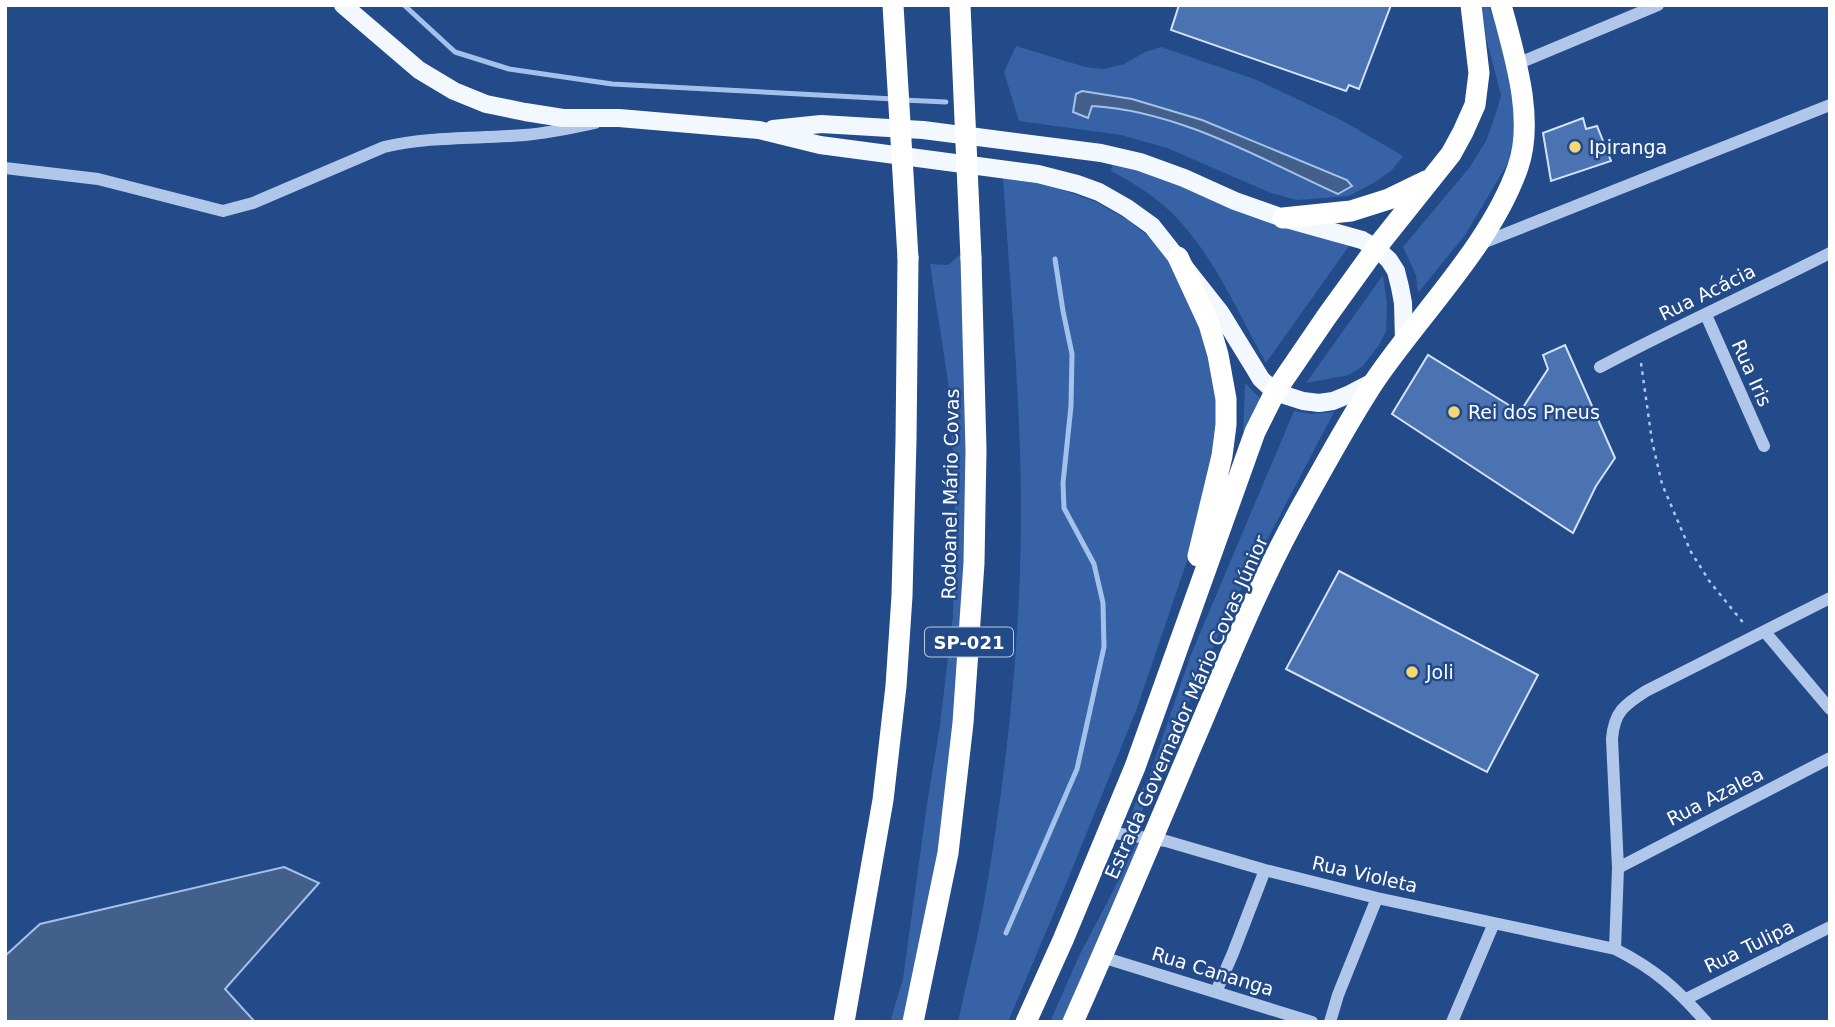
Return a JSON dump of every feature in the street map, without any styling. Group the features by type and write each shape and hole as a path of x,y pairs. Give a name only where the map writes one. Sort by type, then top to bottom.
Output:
{"highway":[{"name":"SP-021","path":"844,1022 883,800 896,686 902,596 908,258 893,5"},
{"name":"Rodoanel Mário Covas","path":"913,1022 948,853 963,723 974,564 976,463 971,258 960,5"},
{"name":"Estrada Governador Mário Covas Júnior","path":"1026,1022 1135,767 1251,443 1275,392 1376,247 1451,154 1464,132 1475,105 1479,73 1471,5"},
{"name":"Estrada Governador Mário Covas Júnior","path":"1073,1022 1237,638 1296,517 1375,381 1476,246 1502,203 1518,166 1523,144 1523,100 1517,64 1501,5"},
{"path":"1283,218 1360,209 1431,179"},
{"path":"1178,257 1209,324 1226,399 1222,456 1201,541 1184,631"}],"main road":[{"path":"343,5 419,70 454,91 486,104 564,118 620,118 759,130 820,145 1038,174 1099,192 1152,226 1220,312 1261,379 1275,392 1319,403 1333,401 1375,381"},
{"path":"759,130 821,124 911,129 1101,153 1140,162 1235,201 1283,218 1362,240 1376,247 1389,260 1400,287 1404,341"}],"street":[{"path":"1517,64 1658,5"},
{"path":"1476,246 1830,105"},
{"path":"5,167 98,179 223,211 253,203 384,147 402,142 524,135 620,118"},
{"path":"1827,254 1830,268"},
{"name":"Rua Acácia","path":"1600,367 1827,254"},
{"name":"Rua Iris","path":"1706,315 1764,446"},
{"path":"1615,949 1618,868 1612,740 1613,725 1620,711 1646,691 1830,598"},
{"path":"1765,632 1830,709"},
{"name":"Rua Azalea","path":"1618,868 1830,758"},
{"name":"Rua Violeta","path":"1108,832 1166,841 1265,870 1377,898 1615,949 1642,963 1686,999 1704,1021"},
{"path":"1216,992 1265,870"},
{"path":"1329,1022 1377,898"},
{"path":"1452,1022 1494,923"},
{"name":"Rua Tulipa","path":"1686,999 1830,927"},
{"name":"Rua Cananga","path":"1102,957 1312,1022"}],"path":[{"path":"1639,346 1652,441 1662,484 1691,552 1710,582 1746,627 1765,632"}],"shaded area":[{"path":"1482,5 1489,5 1509,67 1516,124 1512,156 1465,235 1418,293 1416,275 1403,247 1470,167 1487,139 1501,95 1486,38"},
{"path":"1016,46 1085,67 1104,69 1124,64 1145,52 1161,47 1257,80 1343,121 1403,156 1392,170 1349,196 1297,200 1271,193 1167,148 1121,135 1019,121 1004,72","holes":["1082,91 1132,99 1202,120 1338,194 1187,127 1156,117 1091,106"]},
{"path":"1082,91 1132,99 1202,120 1347,180 1352,186 1338,194 1218,138 1156,117 1092,106 1088,118 1073,112 1076,94"},
{"path":"1113,163 1148,170 1242,212 1349,246 1266,363 1214,267 1189,231 1160,202 1111,171"},
{"path":"1003,177 1032,180 1096,202 1128,220 1159,245 1197,302 1220,415 1190,552 1137,708 1008,1022 958,1022 983,908 999,809 1011,710 1018,611 1021,511 1019,428"},
{"path":"963,252 981,546 914,1022 890,1022 903,979 953,616 953,454 948,381 930,264 948,265"},
{"path":"1383,275 1387,304 1386,331 1379,345 1363,366 1349,375 1306,383"},
{"path":"1245,383 1261,399 1243,433"},
{"path":"1294,411 1312,414 1334,412 1224,622 1136,825 1125,831 1149,777 1190,657"},
{"path":"1139,842 1143,843 1062,1022 1050,1022 1079,956"},
{"path":"284,867 319,883 225,989 255,1022 5,1022 5,956 40,924"}],"building":[{"path":"1179,5 1391,5 1359,89 1349,85 1346,91 1171,30"},
{"name":"Ipiranga","path":"1583,118 1586,129 1597,126 1611,161 1551,181 1543,133"},
{"path":"1565,345 1615,458 1596,486 1573,533 1392,414 1428,355 1520,412 1548,369 1543,355"},
{"name":"Joli","path":"1339,571 1538,675 1487,772 1286,669"}],"waterway":[{"path":"404,5 455,52 509,69 612,84 894,99"},
{"path":"903,100 946,102"},
{"path":"1006,933 1077,769 1104,647 1103,603 1094,564 1064,508 1063,483 1071,406 1072,354 1055,259"}],"place":[{"name":"Ipiranga","path":"1575,147"},
{"name":"Rei dos Pneus","path":"1454,412"},
{"name":"Joli","path":"1412,672"}]}
